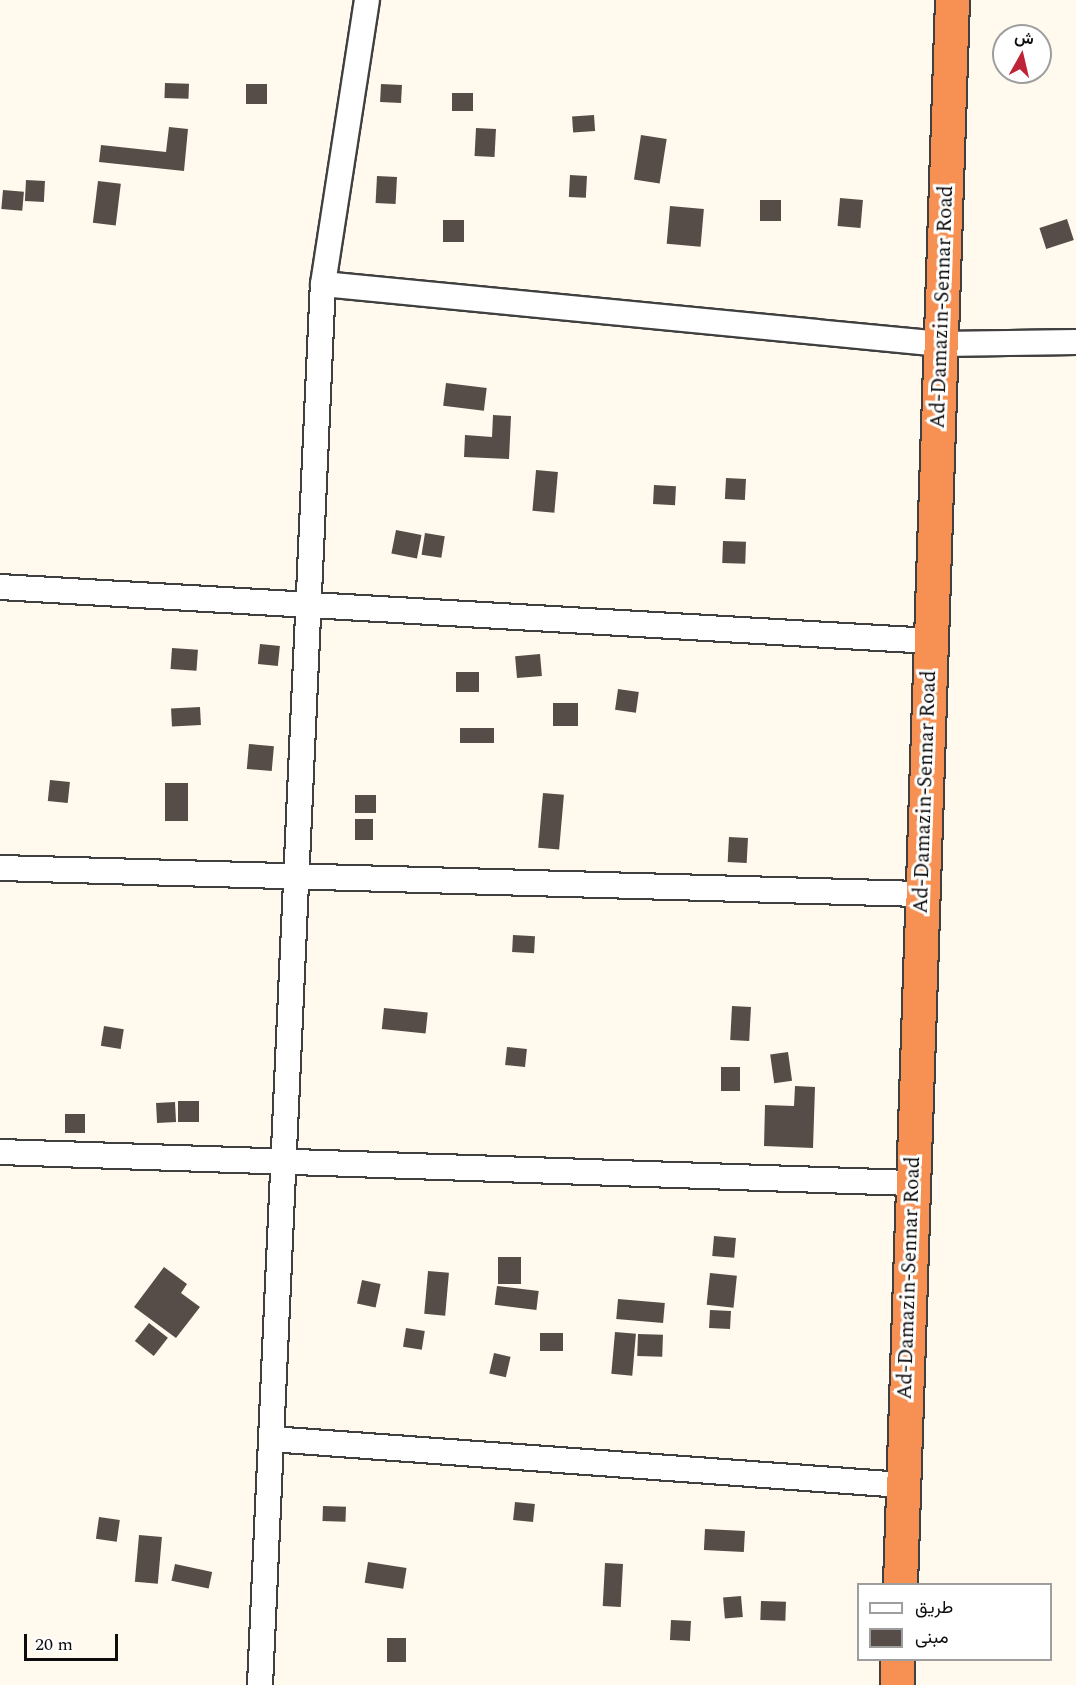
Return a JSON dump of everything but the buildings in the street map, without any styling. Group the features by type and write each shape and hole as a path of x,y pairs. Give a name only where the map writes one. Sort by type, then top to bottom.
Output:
{"highway":[{"name":"Ad-Damazin-Sennar Road","path":"900,1583 911,1183 952,0"},
{"path":"897,1661 897,1685"}],"street":[{"path":"260,1685 323,284 367,0"},
{"path":"323,284 941,344 1076,342"},
{"path":"0,587 931,641"},
{"path":"0,868 922,894"},
{"path":"0,1152 911,1183"},
{"path":"271,1439 902,1485"}]}
